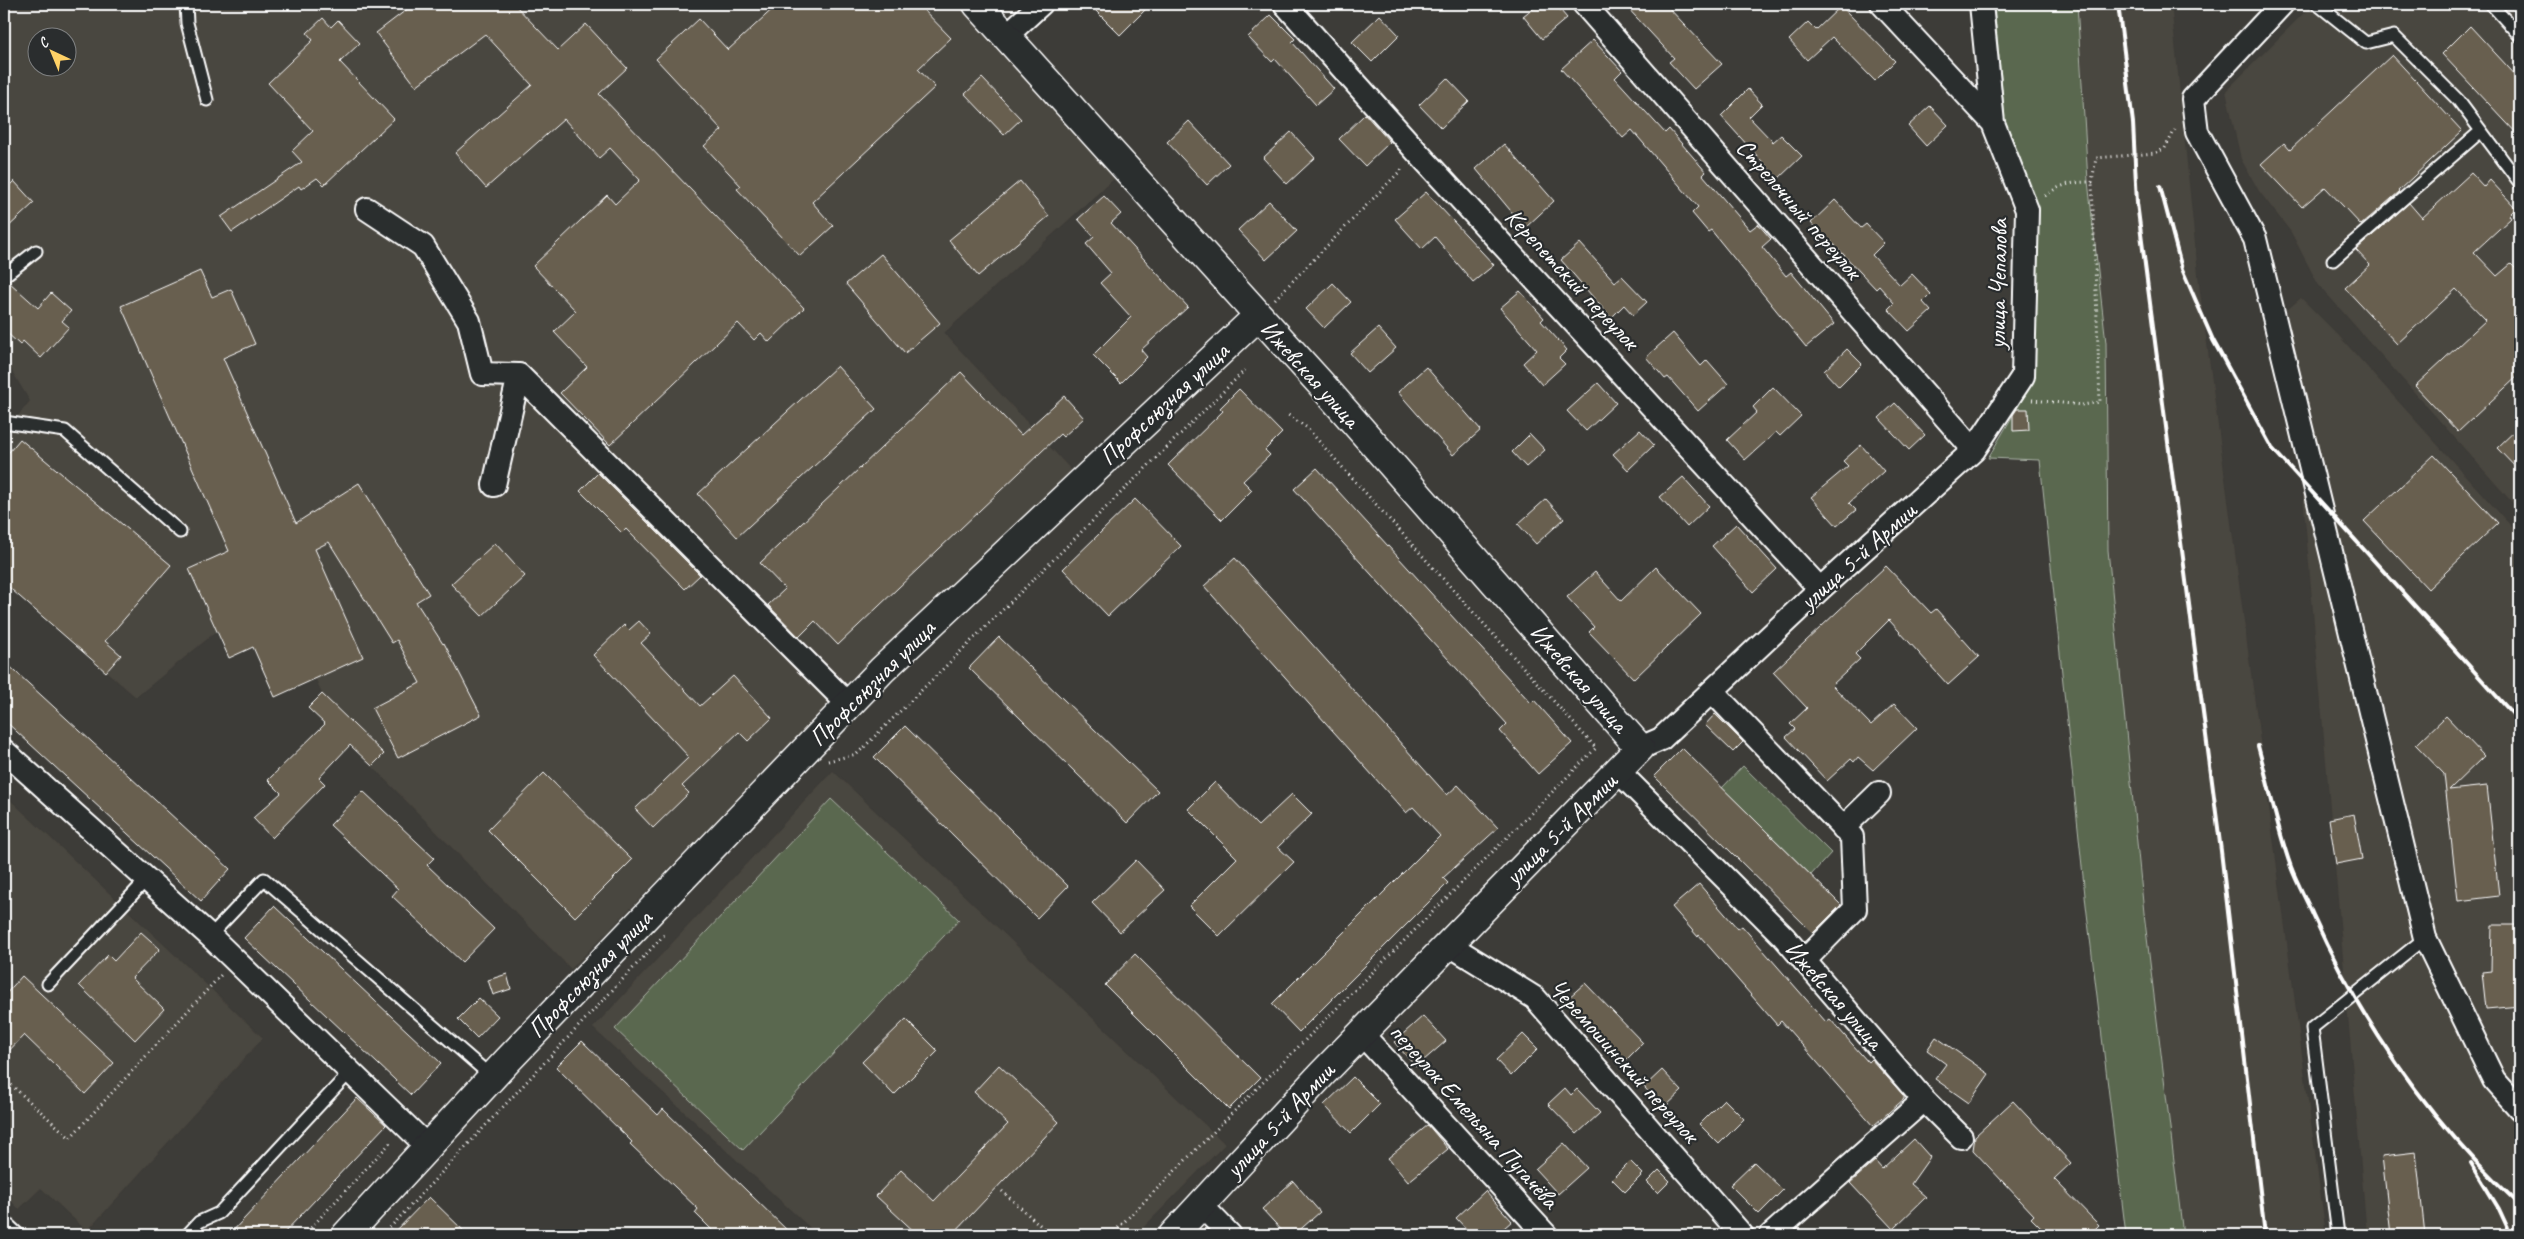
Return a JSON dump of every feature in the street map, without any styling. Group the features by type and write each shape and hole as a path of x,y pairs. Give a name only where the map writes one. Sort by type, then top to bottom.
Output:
{"main road":[{"name":"Ижевская улица","path":"977,4 1321,384 1640,748"},
{"name":"Профсоюзная улица","path":"346,1235 492,1077 882,670 1258,316"},
{"name":"улица 5-й Армии","path":"1173,1235 1362,1033 1640,748"}],"street":[{"path":"1006,36 1041,4"},
{"name":"Керепетский переулок","path":"1284,4 1820,589"},
{"name":"Стрелочный переулок","path":"1584,4 1974,450"},
{"name":"улица Чепалова","path":"1882,4 1993,123 2028,210 2023,376 1974,450"},
{"path":"1981,4 1993,123"},
{"path":"2282,4 2193,99 2197,132 2254,239 2424,938 2494,1080 2520,1109"},
{"path":"367,209 422,246 469,321 482,374 519,375 848,705"},
{"path":"494,485 519,375"},
{"name":"улица 5-й Армии","path":"1640,748 1661,739 1820,589 1974,450"},
{"path":"1712,691 1852,837 1855,909 1804,961"},
{"path":"4,752 210,936 428,1147"},
{"name":"Ижевская улица","path":"1618,771 1784,937 1924,1100 1961,1137"},
{"path":"1844,828 1879,793"},
{"name":"Черемошинский переулок","path":"1448,944 1536,998 1742,1235"},
{"name":"переулок Емельяна Пугачёва","path":"1362,1033 1546,1235"},
{"path":"1771,1235 1924,1100"},
{"path":"1201,1205 1230,1235"}],"lane":[{"path":"186,4 187,23 207,100"},
{"path":"2317,4 2366,43 2394,36 2458,100 2520,183"},
{"path":"2491,4 2520,36"},
{"path":"2333,260 2481,131"},
{"path":"4,276 36,251"},
{"path":"4,422 65,431 180,532"},
{"path":"48,984 148,879"},
{"path":"210,936 264,879 492,1077"},
{"path":"2338,1235 2312,1028 2424,938"},
{"path":"187,1235 199,1222 219,1213 350,1072"},
{"path":"4,1221 19,1235"}],"path":[{"path":"2008,398 2083,405 2100,402 2092,182 2096,158 2156,153 2165,148 2193,99"},
{"path":"1258,316 1418,152"},
{"path":"2028,210 2054,188 2069,183 2092,182"},
{"path":"826,762 857,754 1246,370"},
{"path":"1111,1235 1596,748 1306,427 1288,415"},
{"path":"383,1235 670,928"},
{"path":"4,1086 8,1082 70,1138 235,960"},
{"path":"304,1235 406,1126"},
{"path":"1002,1191 1051,1235"}],"shaded area":[{"path":"15,4 962,4 1118,175 944,333 1073,472 809,726 571,969 372,766 384,754 322,694 316,679 275,697 253,647 229,658 217,631 136,697 4,583 4,433 30,401 4,358 4,19"},
{"path":"2077,4 2171,4 2199,284 2326,1235 2183,1235 2144,913 2108,554 2106,343 2088,181"},
{"path":"2313,4 2520,4 2520,511 2318,284 2291,232 2259,191 2241,159 2226,91"},
{"path":"2301,298 2339,336 2520,536 2520,1235 2367,1235 2287,310"},
{"path":"833,771 1225,1144 1136,1235 818,1235 593,1028"},
{"path":"10,800 263,1038 87,1231 41,1188 19,1209 4,1194 4,806"}],"green space":[{"path":"1994,4 2077,4 2088,181 2106,343 2108,550 2144,913 2183,1235 2126,1235 2086,905 2040,460 1988,458 2032,383 2039,208 2005,120"},
{"path":"1743,766 1831,853 1811,875 1722,788"},
{"path":"831,799 959,920 743,1150 615,1029"}],"building":[{"path":"414,4 514,4 558,50 586,24 627,68 599,94 804,308 769,342 761,333 754,340 738,323 610,445 560,393 587,367 554,332 576,311 533,266 607,195 615,204 640,180 610,148 599,158 564,119 486,188 455,153 532,85 485,34 416,86 376,33"},
{"path":"778,4 918,4 951,38 918,69 935,87 812,202 833,226 800,256 737,189 741,186 704,146 722,130 656,59 699,19 728,50"},
{"path":"1089,4 1151,4 1120,35"},
{"path":"1538,4 1555,4 1567,18 1542,39 1523,16"},
{"path":"1624,4 1665,4 1722,64 1694,89 1669,62 1674,58"},
{"path":"1841,6 1895,61 1875,81 1832,37 1807,60 1789,40 1808,22 1816,30"},
{"path":"1271,15 1295,39 1292,42 1334,89 1316,105 1275,59 1272,62 1248,37"},
{"path":"1380,15 1399,35 1372,62 1352,42"},
{"path":"323,18 331,27 338,20 360,43 340,62 394,119 324,185 317,178 301,189 299,186 232,232 221,217 302,162 292,151 313,131 268,83 313,40 307,33"},
{"path":"2470,26 2520,80 2520,137 2442,54"},
{"path":"1593,40 1622,71 1615,78 1665,133 1669,129 1706,172 1703,175 1750,230 1758,224 1771,239 1762,247 1786,276 1791,272 1834,324 1806,347 1711,230 1708,232 1692,213 1698,207 1632,130 1623,138 1561,69"},
{"path":"2392,55 2462,131 2399,192 2361,225 2325,187 2302,207 2261,164 2284,143 2290,150"},
{"path":"982,78 1021,119 1004,135 965,94"},
{"path":"1447,78 1469,101 1441,128 1419,105"},
{"path":"1748,89 1762,104 1749,117 1773,142 1781,135 1802,156 1778,179 1721,116"},
{"path":"1930,106 1948,125 1926,146 1908,126"},
{"path":"1365,114 1390,142 1365,166 1339,139"},
{"path":"1189,121 1229,164 1207,185 1167,142"},
{"path":"1291,132 1315,158 1287,184 1263,158"},
{"path":"1504,144 1554,201 1525,228 1476,169"},
{"path":"2471,173 2484,187 2490,180 2516,208 2509,215 2511,218 2474,252 2497,276 2511,264 2520,273 2520,374 2458,432 2415,386 2486,320 2456,289 2397,344 2345,288 2370,265 2356,250 2409,203 2422,218"},
{"path":"14,181 34,203 4,231 4,191"},
{"path":"1020,181 1049,216 978,276 949,240"},
{"path":"1426,192 1494,265 1473,282 1435,237 1422,249 1395,219"},
{"path":"1104,196 1121,214 1111,223 1188,307 1141,350 1147,357 1121,383 1093,355 1131,317 1100,283 1111,273 1086,244 1094,237 1078,219"},
{"path":"1835,200 1861,228 1866,224 1884,243 1872,255 1900,285 1912,274 1931,294 1923,302 1931,311 1909,331 1888,309 1894,303 1879,286 1876,289 1829,239 1827,241 1811,223"},
{"path":"1269,201 1297,231 1266,260 1238,230"},
{"path":"1580,243 1615,282 1622,276 1647,302 1633,315 1624,305 1611,318 1561,260"},
{"path":"881,254 940,323 905,353 846,284"},
{"path":"200,271 212,297 231,289 255,344 223,358 296,523 359,483 429,594 416,602 444,643 481,715 398,758 372,708 420,683 397,640 392,643 329,542 315,549 363,657 275,697 253,647 229,658 189,569 229,551 121,306"},
{"path":"9,282 38,308 51,293 71,311 62,321 69,327 41,358 23,341 20,345 4,330 4,283"},
{"path":"1333,283 1351,302 1324,328 1306,309"},
{"path":"1520,291 1544,318 1541,321 1567,350 1559,358 1565,364 1542,385 1523,363 1537,350 1500,308"},
{"path":"1378,328 1396,348 1368,373 1350,353"},
{"path":"1673,333 1701,366 1707,360 1728,384 1698,411 1668,377 1665,379 1646,357"},
{"path":"1847,349 1862,364 1839,387 1824,371"},
{"path":"837,366 876,409 737,537 698,494"},
{"path":"1426,367 1481,430 1453,455 1398,392"},
{"path":"961,372 1021,435 1064,396 1084,418 1063,437 1060,434 838,645 815,621 799,637 768,605 785,589 760,563"},
{"path":"1598,383 1616,403 1586,431 1567,411"},
{"path":"1773,387 1801,416 1780,436 1776,432 1745,460 1727,440 1757,412 1753,407"},
{"path":"1239,389 1282,433 1265,450 1270,455 1243,481 1252,490 1222,520 1168,465 1223,411 1220,408"},
{"path":"1895,403 1925,435 1909,450 1879,418"},
{"path":"2017,409 2028,409 2029,430 2013,431 2013,415"},
{"path":"2520,426 2520,472 2497,448"},
{"path":"1640,430 1654,445 1628,470 1613,454"},
{"path":"1530,434 1545,450 1526,467 1512,452"},
{"path":"20,439 171,565 105,641 121,655 106,672 4,583 4,458"},
{"path":"1861,445 1884,471 1849,503 1856,510 1837,526 1811,497 1848,466 1843,461"},
{"path":"2434,455 2498,523 2428,589 2364,521"},
{"path":"1317,468 1531,703 1534,700 1572,743 1538,774 1500,731 1507,724 1294,489"},
{"path":"598,473 700,575 685,589 626,529 622,533 580,491"},
{"path":"1683,477 1709,506 1687,527 1660,497"},
{"path":"1135,499 1181,546 1108,616 1063,569"},
{"path":"1546,499 1564,519 1536,544 1518,524"},
{"path":"1736,524 1777,569 1753,592 1712,546"},
{"path":"495,543 525,576 482,616 451,584"},
{"path":"1235,558 1447,795 1458,785 1498,828 1443,878 1448,883 1299,1032 1272,1004 1440,836 1413,807 1406,813 1204,586"},
{"path":"1886,566 1931,613 1936,609 1979,657 1948,685 1889,620 1855,654 1860,659 1832,685 1871,725 1894,704 1917,728 1873,770 1858,757 1854,762 1851,759 1827,781 1786,737 1795,729 1790,724 1807,708 1773,672"},
{"path":"1656,567 1701,614 1634,679 1589,632 1594,627 1567,597 1595,572 1621,601"},
{"path":"639,621 651,634 641,643 700,706 733,676 772,718 748,741 739,732 682,786 689,793 653,828 635,809 689,757 593,655 624,625 629,630"},
{"path":"999,637 1158,791 1127,823 969,668"},
{"path":"4,661 230,869 201,901 4,720"},
{"path":"322,694 384,754 372,766 350,745 319,778 325,784 272,838 253,818 281,793 268,780 325,724 308,708"},
{"path":"1715,714 1743,742 1733,752 1705,725"},
{"path":"2446,716 2484,756 2449,790 2487,786 2499,896 2458,901 2444,774 2416,745"},
{"path":"905,726 1068,886 1037,918 874,757"},
{"path":"1682,748 1841,905 1813,933 1654,776"},
{"path":"544,773 632,860 575,917 488,830"},
{"path":"1215,782 1258,826 1292,794 1312,814 1278,847 1294,862 1219,936 1189,906 1237,858 1188,809"},
{"path":"363,791 434,858 427,865 494,929 462,962 392,896 398,889 330,825"},
{"path":"2354,814 2362,859 2336,864 2329,819"},
{"path":"1136,860 1165,890 1120,932 1092,903"},
{"path":"1699,884 1738,929 1742,926 1826,1022 1830,1019 1868,1062 1871,1059 1904,1096 1904,1099 1873,1126 1781,1021 1777,1025 1699,935 1698,937 1672,907"},
{"path":"274,906 441,1063 411,1095 244,938"},
{"path":"2492,925 2520,925 2520,1006 2486,1009 2482,972 2491,971"},
{"path":"141,932 160,949 132,978 164,1009 135,1040 79,985 108,955 114,961"},
{"path":"1135,954 1260,1078 1229,1109 1105,985"},
{"path":"507,974 511,989 493,995 488,980"},
{"path":"22,976 114,1063 85,1094 24,1035 4,1056 4,996"},
{"path":"1585,983 1643,1043 1623,1063 1605,1044 1607,1041 1567,999"},
{"path":"479,998 498,1016 477,1038 458,1019"},
{"path":"1423,1016 1446,1041 1416,1067 1394,1042"},
{"path":"906,1019 938,1051 894,1095 862,1062"},
{"path":"1523,1034 1538,1049 1511,1076 1496,1060"},
{"path":"1936,1037 1989,1074 1969,1103 1935,1079 1946,1064 1927,1050"},
{"path":"582,1041 658,1115 663,1109 792,1235 717,1235 695,1213 698,1209 630,1144 632,1142 556,1067"},
{"path":"999,1065 1059,1122 952,1235 918,1235 876,1196 901,1170 934,1201 1008,1124 974,1092"},
{"path":"1662,1070 1682,1091 1664,1108 1644,1087"},
{"path":"1353,1077 1380,1104 1351,1133 1324,1105"},
{"path":"1565,1088 1571,1095 1577,1089 1600,1113 1577,1134 1548,1104"},
{"path":"357,1098 386,1125 282,1235 229,1235"},
{"path":"1724,1099 1744,1119 1719,1144 1699,1124"},
{"path":"2013,1101 2071,1163 2054,1179 2099,1225 2089,1235 2048,1235 2031,1218 2034,1215 1973,1150 1975,1136"},
{"path":"1428,1125 1448,1149 1408,1182 1388,1158"},
{"path":"1914,1139 1930,1157 1911,1184 1926,1197 1893,1229 1850,1183 1875,1161 1882,1169"},
{"path":"1564,1143 1587,1168 1558,1194 1535,1169"},
{"path":"2416,1152 2425,1235 2391,1235 2382,1156"},
{"path":"1630,1161 1643,1174 1625,1192 1612,1179"},
{"path":"1754,1162 1783,1190 1759,1214 1730,1185"},
{"path":"1659,1170 1670,1181 1658,1193 1647,1182"},
{"path":"1293,1181 1320,1212 1294,1235 1286,1235 1262,1209"},
{"path":"1485,1191 1512,1221 1496,1235 1472,1235 1456,1218"},
{"path":"429,1197 468,1235 392,1235"}],"railway":[{"path":"2118,4 2133,123 2137,203 2221,851 2265,1235"},
{"path":"2160,186 2182,269 2213,340 2272,448 2520,722"},
{"path":"2258,746 2277,822 2291,867 2333,956 2354,995 2377,1034 2428,1106 2487,1173 2520,1205"},
{"path":"2471,1163 2499,1209 2511,1235"}]}
